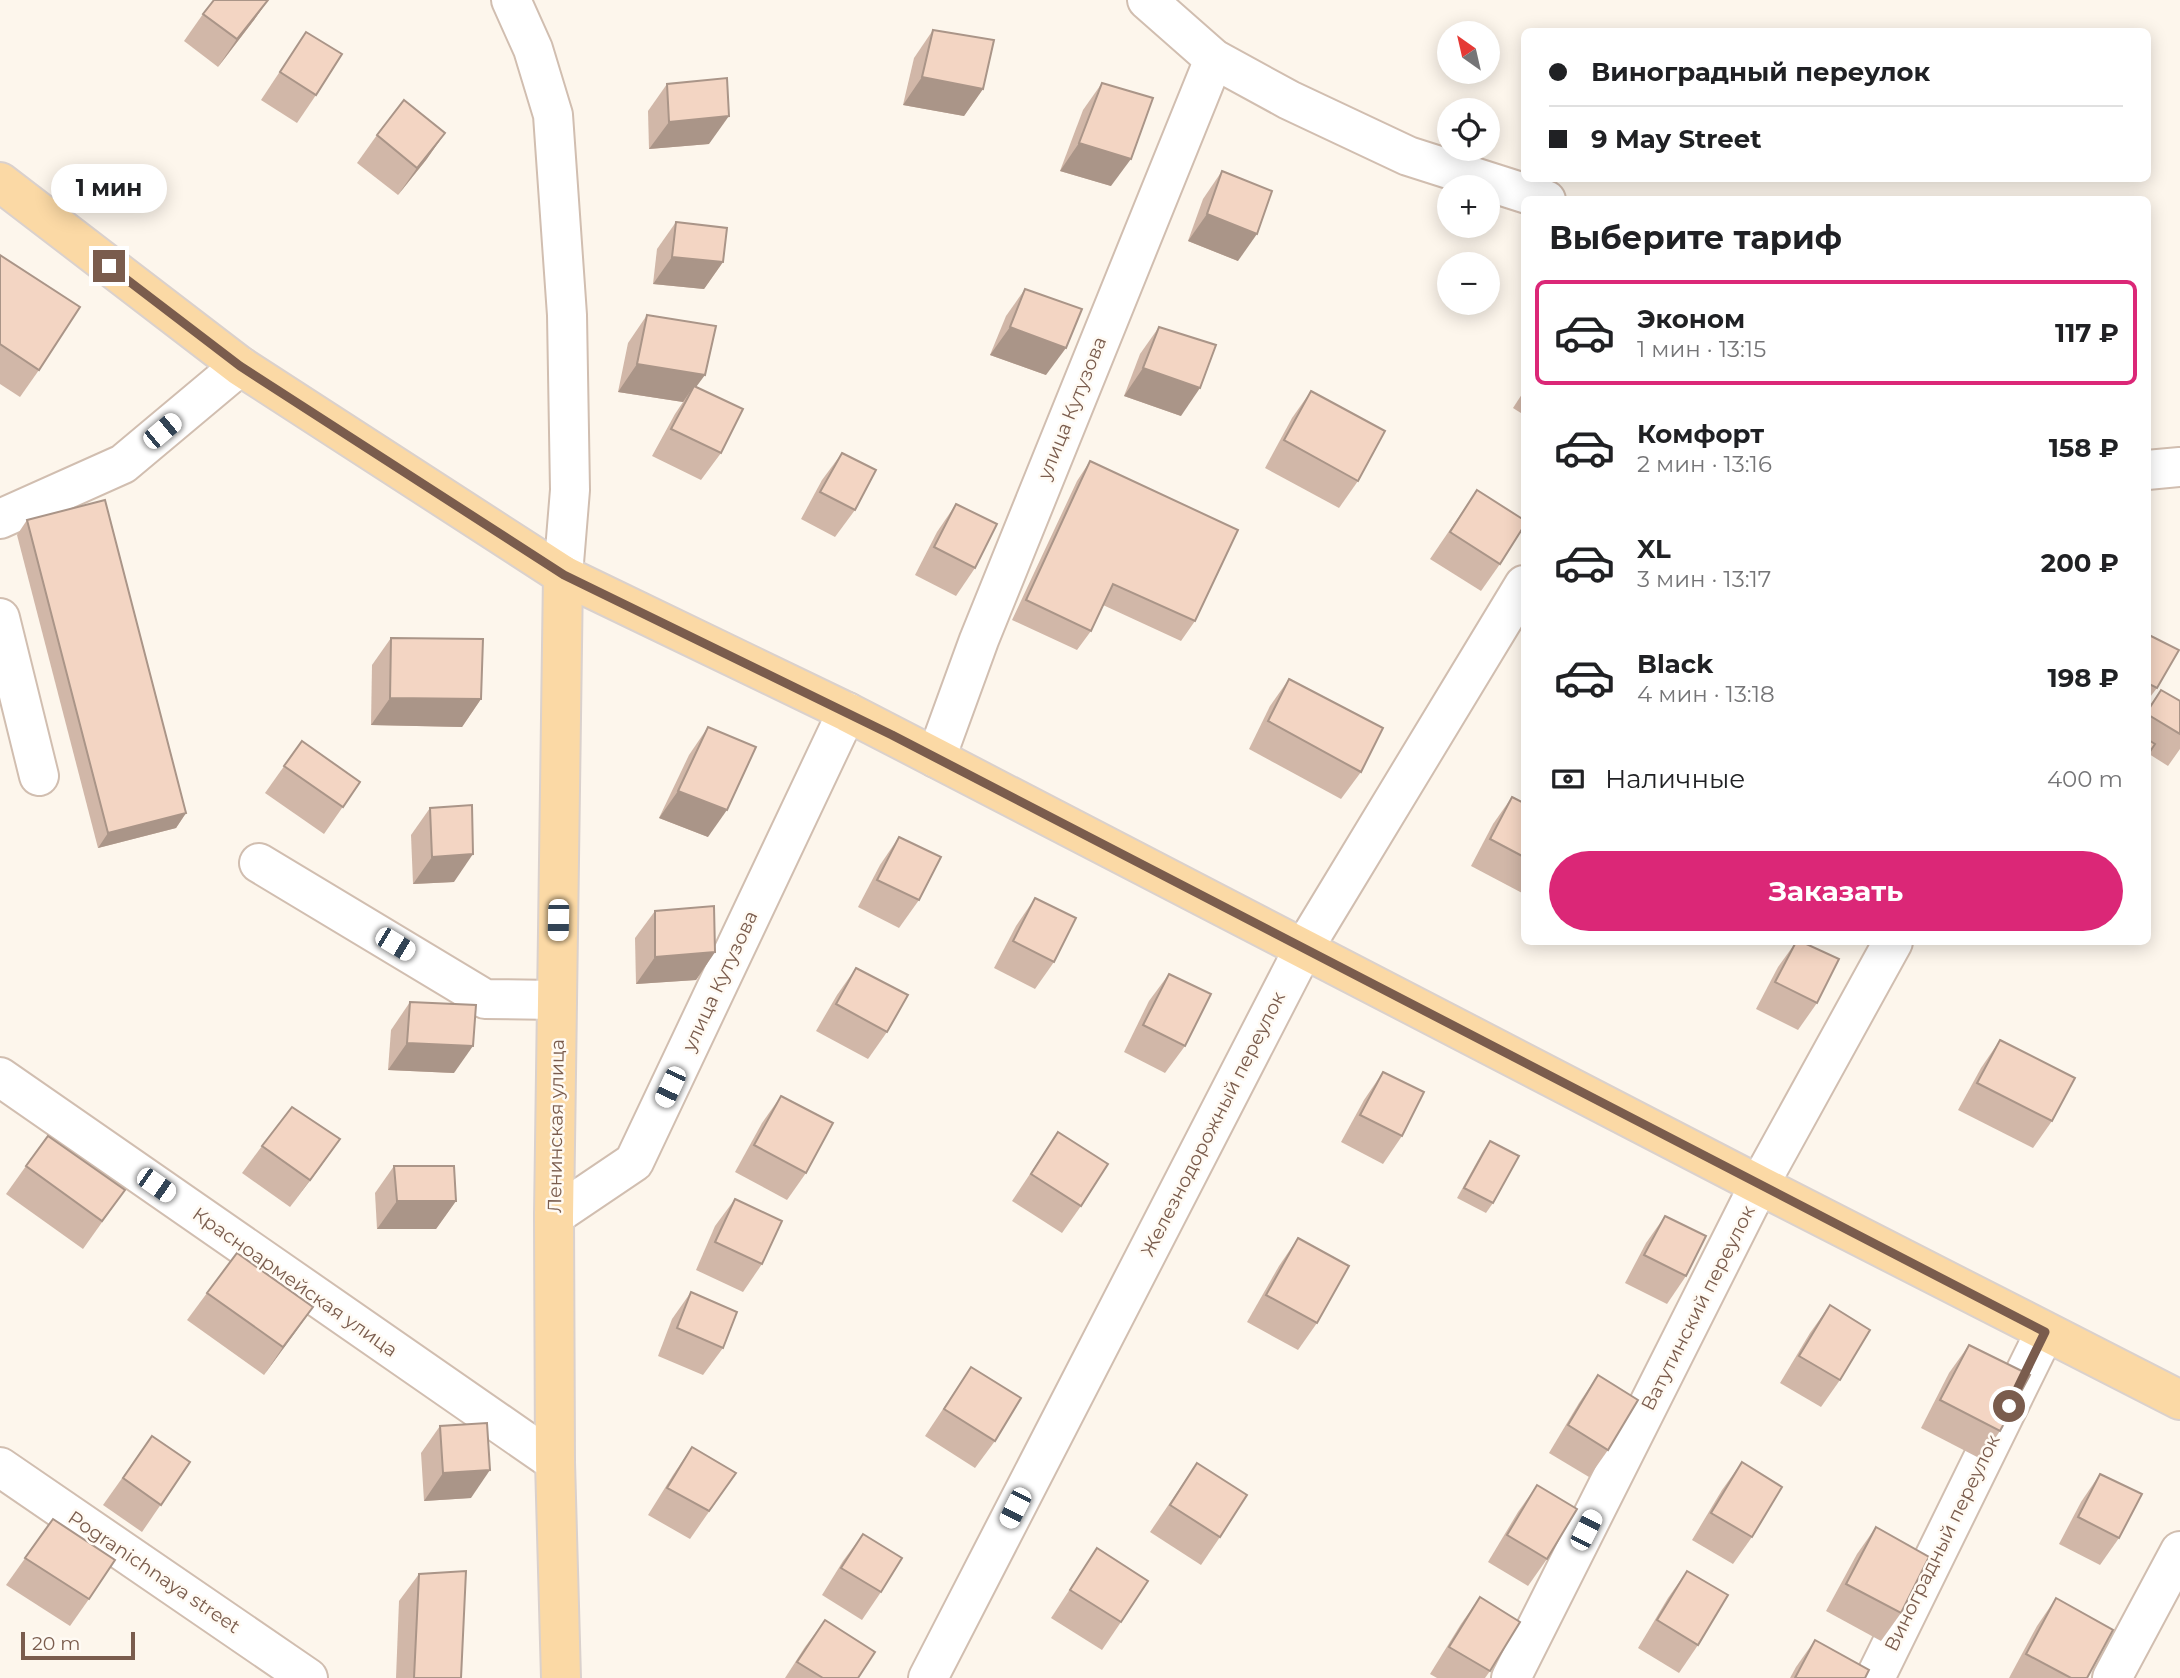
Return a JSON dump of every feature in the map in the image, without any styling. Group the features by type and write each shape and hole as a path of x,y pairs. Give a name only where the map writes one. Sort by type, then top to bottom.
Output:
{"main road":[{"path":"0,182 240,366 564,575 847,712 2180,1400"},
{"name":"Ленинская улица","path":"561,1678 555,1462 554,1216 564,575"}],"street":[{"path":"511,0 533,49 553,115 567,315 570,490 564,575"},
{"path":"1147,0 1214,59 1289,100 1408,156 1533,196"},
{"name":"улица Кутузова","path":"936,758 979,640 1214,59"},
{"path":"0,519 122,464 240,366"},
{"name":"Железнодорожный переулок","path":"928,1678 1304,948 1521,590"},
{"path":"0,618 39,776"},
{"name":"улица Кутузова","path":"554,1216 634,1162 847,712"},
{"path":"259,863 485,999 557,1000"},
{"name":"Ватутинский переулок","path":"1511,1678 1759,1185 1891,945"},
{"name":"Красноармейская улица","path":"0,1077 555,1462"},
{"name":"Виноградный переулок","path":"1875,1678 2045,1332"},
{"name":"Pogranichnaya street","path":"0,1467 308,1678"},
{"path":"2112,1678 2180,1551"}],"building":[{"path":"214,0 268,0 237,39 203,14"},
{"path":"933,30 994,40 983,89 922,77"},
{"path":"306,32 342,54 316,95 280,72"},
{"path":"727,78 729,116 669,122 667,84"},
{"path":"1102,83 1153,98 1131,159 1079,143"},
{"path":"404,100 445,133 417,168 377,135"},
{"path":"1222,171 1272,191 1257,234 1207,214"},
{"path":"676,222 727,228 723,262 672,257"},
{"path":"0,255 80,307 39,370 0,344"},
{"path":"1025,289 1082,309 1066,348 1010,327"},
{"path":"647,315 716,326 705,375 637,364"},
{"path":"1159,327 1216,345 1200,388 1143,368"},
{"path":"694,386 743,409 721,453 671,429"},
{"path":"1311,391 1385,431 1358,481 1284,440"},
{"path":"842,453 876,470 855,510 820,492"},
{"path":"1090,461 1238,530 1195,621 1113,584 1091,631 1026,600"},
{"path":"1477,490 1521,518 1521,531 1500,564 1450,532"},
{"path":"105,500 186,813 108,833 27,520"},
{"path":"956,504 997,524 975,568 934,547"},
{"path":"2151,636 2179,650 2157,688 2151,685"},
{"path":"391,638 483,639 481,699 390,698"},
{"path":"1289,679 1383,728 1361,772 1268,721"},
{"path":"2161,690 2180,701 2180,734 2151,716 2151,706"},
{"path":"708,727 756,747 727,810 678,791"},
{"path":"302,741 360,782 343,807 284,766"},
{"path":"1512,797 1521,802 1521,855 1490,839"},
{"path":"472,805 473,854 432,857 430,808"},
{"path":"899,837 941,857 919,900 877,880"},
{"path":"1035,898 1076,918 1054,962 1013,941"},
{"path":"714,906 715,952 655,957 655,911"},
{"path":"1794,945 1809,945 1839,959 1817,1003 1775,982"},
{"path":"856,968 908,995 887,1032 836,1004"},
{"path":"1169,974 1211,994 1185,1046 1143,1025"},
{"path":"410,1002 476,1005 473,1046 407,1043"},
{"path":"2000,1040 2075,1078 2052,1121 1977,1083"},
{"path":"1383,1072 1424,1092 1402,1136 1360,1115"},
{"path":"781,1096 833,1123 806,1173 754,1145"},
{"path":"292,1107 340,1139 310,1180 262,1146"},
{"path":"1058,1132 1108,1164 1081,1206 1031,1174"},
{"path":"48,1136 125,1190 102,1221 26,1166"},
{"path":"1490,1141 1519,1156 1493,1203 1464,1188"},
{"path":"394,1166 454,1166 456,1201 397,1201"},
{"path":"735,1199 782,1221 762,1264 715,1242"},
{"path":"1665,1216 1706,1236 1686,1276 1644,1255"},
{"path":"1298,1238 1349,1266 1317,1323 1266,1295"},
{"path":"237,1253 313,1307 283,1347 207,1293"},
{"path":"691,1292 737,1312 723,1348 677,1328"},
{"path":"1830,1305 1870,1330 1840,1380 1799,1356"},
{"path":"1969,1345 2030,1375 2000,1431 1940,1400"},
{"path":"971,1367 1021,1398 995,1441 944,1409"},
{"path":"1598,1375 1638,1400 1608,1450 1568,1425"},
{"path":"487,1423 490,1470 443,1473 440,1426"},
{"path":"152,1436 190,1462 161,1505 123,1478"},
{"path":"692,1447 736,1473 709,1511 667,1488"},
{"path":"1742,1462 1782,1487 1752,1537 1711,1513"},
{"path":"1197,1463 1247,1495 1220,1537 1170,1505"},
{"path":"2100,1474 2142,1494 2119,1538 2078,1517"},
{"path":"1537,1485 1577,1509 1547,1559 1507,1535"},
{"path":"53,1519 115,1560 89,1599 25,1558"},
{"path":"1876,1527 1929,1557 1901,1613 1846,1584"},
{"path":"863,1534 902,1558 881,1592 841,1568"},
{"path":"1097,1548 1148,1581 1121,1622 1070,1590"},
{"path":"466,1571 461,1678 414,1678 419,1574"},
{"path":"1687,1571 1728,1595 1698,1645 1657,1620"},
{"path":"1480,1597 1520,1622 1490,1671 1449,1647"},
{"path":"2056,1598 2113,1630 2087,1678 2071,1678 2026,1654"},
{"path":"825,1620 875,1652 858,1678 823,1678 797,1662"},
{"path":"1815,1640 1869,1670 1865,1678 1795,1678"}],"route":[{"path":"109,266 240,366 564,575 892,735 2045,1332 2009,1406"}]}
